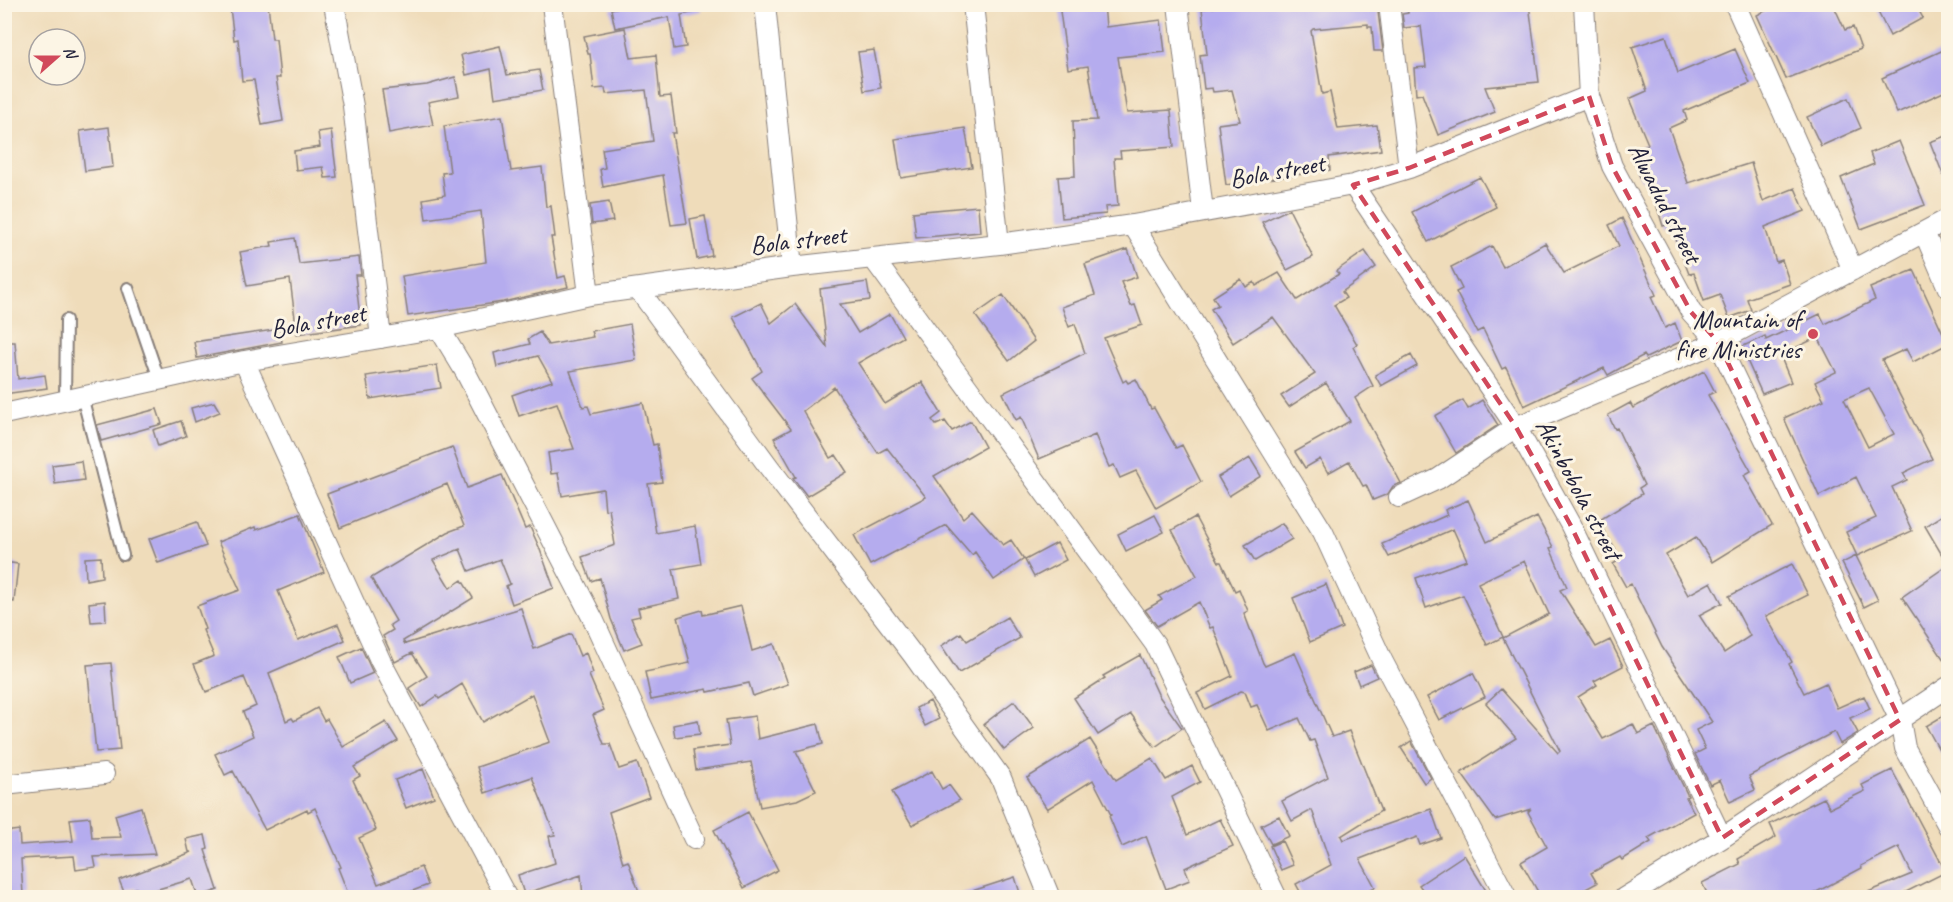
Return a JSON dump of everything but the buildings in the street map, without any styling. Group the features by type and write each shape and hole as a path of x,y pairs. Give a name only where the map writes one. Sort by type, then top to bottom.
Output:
{"street":[{"path":"334,4 353,106 381,338"},
{"path":"552,4 589,295"},
{"path":"765,4 792,267"},
{"path":"973,4 999,244"},
{"path":"1178,4 1203,211"},
{"path":"1389,4 1409,168"},
{"name":"Alwadud street","path":"1584,4 1589,96 1612,166 1691,312 1718,342 1900,720 1905,748 1948,826"},
{"path":"1735,4 1853,270"},
{"name":"Bola street","path":"4,414 244,361 439,328 589,295 639,290 792,267 999,244 1133,225 1353,185 1409,168 1589,96"},
{"name":"Akinbobola street","path":"1353,185 1516,428 1570,524 1722,838"},
{"path":"1399,497 1438,479 1516,428 1718,342 1948,219"},
{"path":"1133,225 1323,532 1383,660 1507,897"},
{"path":"1924,232 1948,288"},
{"path":"873,258 1155,644 1277,897"},
{"path":"639,290 769,467 913,655 1000,778 1050,897"},
{"path":"439,328 465,370 587,609 694,839"},
{"path":"244,361 381,662 507,897"},
{"path":"1624,897 1722,838 1948,687"},
{"path":"4,785 104,774"}],"lane":[{"path":"128,288 159,379"},
{"path":"66,320 73,398 123,555"}],"highlighted area":[{"path":"1589,96 1612,166 1691,312 1718,342 1900,720 1722,838 1570,524 1516,427 1353,185 1409,168"}],"place":[{"name":"Mountain of fire Ministries","path":"1813,334"}]}
